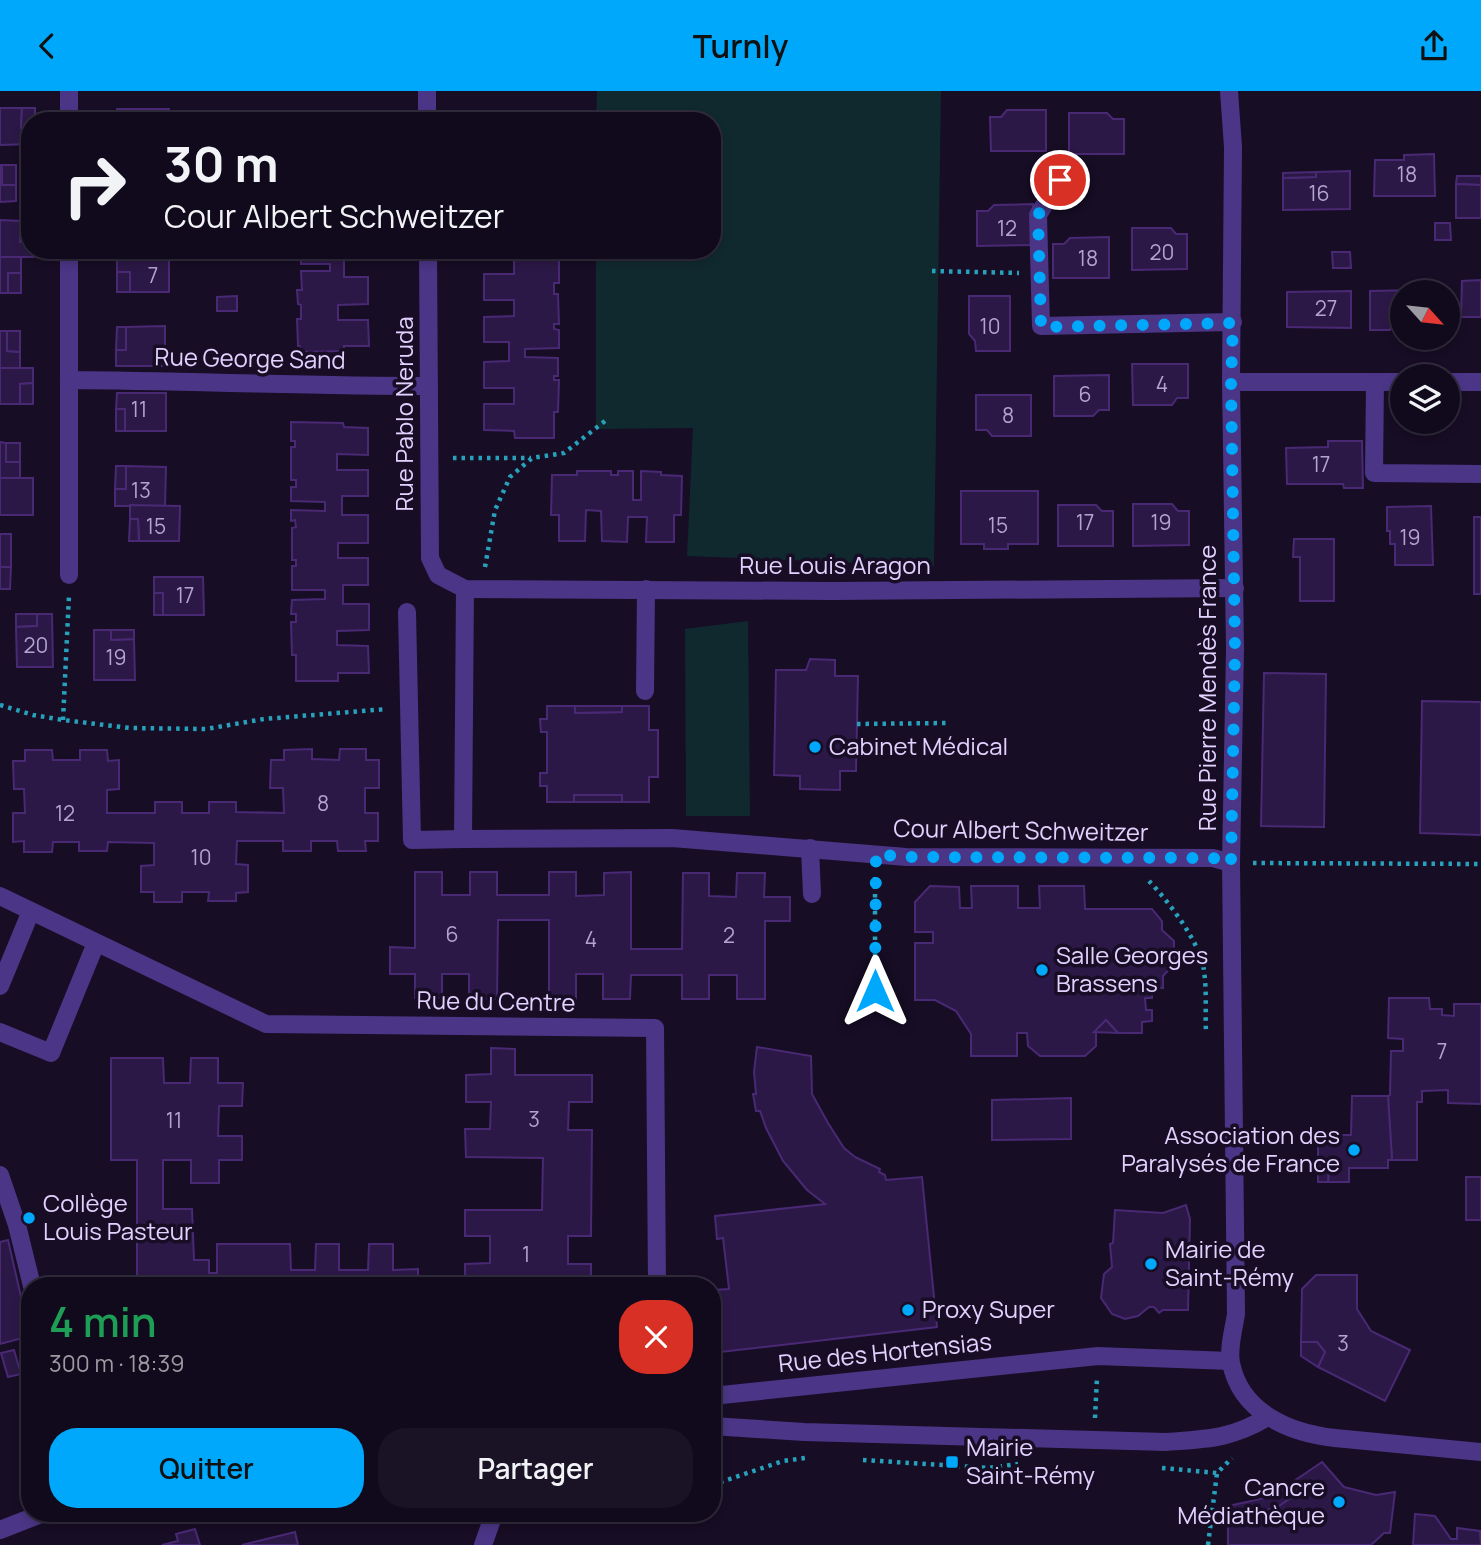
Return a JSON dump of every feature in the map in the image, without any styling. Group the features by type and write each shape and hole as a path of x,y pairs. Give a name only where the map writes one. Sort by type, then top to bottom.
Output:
{"street":[{"path":"69,91 69,112"},
{"path":"427,91 427,112"},
{"name":"Rue Pierre Mendès France","path":"1229,91 1233,146 1231,382 1235,588 1231,863 1236,1314 1230,1361"},
{"path":"1060,180 1038,215 1041,327 1233,323"},
{"path":"69,259 69,575"},
{"name":"Rue Pablo Neruda","path":"428,259 430,558 438,575"},
{"name":"Rue George Sand","path":"69,380 181,381 276,386 429,386"},
{"path":"1231,382 1390,382"},
{"path":"1375,382 1374,474 1481,474"},
{"path":"1460,382 1481,382"},
{"name":"Rue Louis Aragon","path":"438,575 473,589 832,591 1235,588"},
{"path":"463,839 473,589"},
{"path":"645,691 646,589"},
{"path":"407,612 409,708"},
{"name":"Cour Albert Schweitzer","path":"409,708 412,840 672,838 906,857 1213,858 1231,863"},
{"path":"810,848 812,894"},
{"name":"Rue du Centre","path":"0,897 266,1024 655,1028 657,1277"},
{"path":"0,986 31,911"},
{"path":"0,1032 51,1053 96,943"},
{"path":"0,1175 17,1225 30,1277"},
{"name":"Rue des Hortensias","path":"721,1395 1098,1356 1230,1361"},
{"path":"1230,1361 1237,1380 1253,1404 1268,1417 1291,1430 1335,1438 1481,1452"},
{"path":"721,1427 804,1432 1166,1442 1223,1438 1268,1417"},
{"path":"0,1530 21,1522"},
{"path":"483,1545 491,1522"}],"path":[{"path":"932,271 1040,273"},
{"path":"429,458 532,459 564,453 605,421"},
{"path":"473,589 495,510 510,477 532,459"},
{"path":"64,720 69,575"},
{"path":"0,705 33,715 64,720 130,728 206,730 264,719 409,708"},
{"path":"857,723 947,723"},
{"path":"875,991 876,854"},
{"path":"1128,857 1169,902 1188,932 1204,968 1206,1032"},
{"path":"1231,863 1481,864"},
{"path":"1094,1439 1098,1356"},
{"path":"1208,1545 1217,1473 1235,1455 1233,1434"},
{"path":"721,1482 783,1461 808,1457"},
{"path":"858,1460 989,1468 1020,1464"},
{"path":"1160,1468 1217,1473"}],"green space":[{"path":"597,91 941,91 934,566 687,556 693,428 596,429 596,259 721,259 721,112 596,112"},
{"path":"748,621 750,816 686,816 685,629"}],"building":[{"path":"0,108 22,108 21,144 0,145"},
{"path":"22,108 35,108 35,112 22,112"},
{"path":"117,109 130,109 130,112 117,112"},
{"path":"130,109 169,109 169,112 130,112"},
{"path":"1007,110 1046,110 1046,151 991,151 990,117 1001,117"},
{"path":"1069,113 1107,113 1113,119 1124,119 1124,154 1069,154"},
{"path":"1434,154 1435,196 1374,196 1375,160 1404,160 1404,155"},
{"path":"0,165 2,185 16,185 16,201 0,202"},
{"path":"2,165 16,165 16,185 2,185"},
{"path":"1350,171 1350,209 1283,210 1283,178 1316,177 1316,172"},
{"path":"1316,172 1316,177 1283,178 1283,173"},
{"path":"1457,176 1481,176 1481,185 1456,184"},
{"path":"1456,184 1481,185 1481,218 1456,218"},
{"path":"1033,204 1033,245 977,246 977,211 988,211 994,205"},
{"path":"0,220 21,221 21,257 0,257"},
{"path":"1435,223 1450,223 1451,240 1435,240"},
{"path":"1132,228 1171,228 1176,234 1187,234 1187,269 1132,270"},
{"path":"1109,237 1109,278 1053,278 1053,244 1064,244 1070,238"},
{"path":"1332,252 1350,252 1351,268 1333,268"},
{"path":"0,257 21,257 21,273 8,273 8,293 0,293"},
{"path":"117,259 169,259 169,292 130,292 130,272 117,272"},
{"path":"301,259 344,259 344,277 368,277 368,304 338,305 338,320 368,320 369,346 344,346 344,351 301,352 298,346 297,319 301,319 301,305 298,304 297,290 302,290 301,271 330,271 330,264 301,264"},
{"path":"514,259 559,259 559,283 554,283 554,294 558,294 559,324 554,324 554,329 559,330 559,348 525,349 525,357 558,358 558,376 554,376 554,380 559,380 558,412 554,412 554,438 515,438 514,431 484,430 484,404 514,404 514,388 484,388 484,362 509,361 509,342 484,342 484,317 514,316 514,300 484,300 484,274 514,274"},
{"path":"117,272 130,272 130,292 117,292"},
{"path":"8,273 21,273 21,293 8,293"},
{"path":"1481,280 1481,317 1461,317 1462,281"},
{"path":"1351,291 1351,328 1287,327 1287,292"},
{"path":"1370,291 1390,291 1390,330 1370,330"},
{"path":"237,296 237,311 217,311 217,297"},
{"path":"969,296 1010,296 1010,351 976,351 975,341 969,334"},
{"path":"165,326 165,366 116,366 116,350 126,350 126,327"},
{"path":"117,327 126,327 126,350 116,350"},
{"path":"0,331 7,331 7,351 20,352 20,368 0,368"},
{"path":"7,331 20,331 20,352 7,351"},
{"path":"1132,364 1188,364 1188,398 1177,398 1172,405 1133,405"},
{"path":"0,368 33,368 33,383 20,384 20,404 0,404"},
{"path":"1109,375 1109,410 1099,410 1093,416 1054,416 1054,376"},
{"path":"33,383 33,404 20,404 20,384"},
{"path":"117,393 166,393 166,431 125,431 125,409 116,409"},
{"path":"976,395 1031,395 1031,436 992,436 987,430 976,430"},
{"path":"116,409 125,409 125,431 116,431"},
{"path":"291,422 343,423 344,427 368,428 368,455 337,454 337,470 368,470 368,496 342,496 342,515 368,515 368,543 338,543 338,558 368,558 368,585 343,585 343,604 369,604 369,630 337,631 337,645 368,646 369,673 338,673 338,681 296,681 296,655 292,655 291,622 296,622 296,614 291,614 292,600 325,599 325,590 292,590 292,566 296,566 296,560 292,560 292,528 296,527 295,520 291,521 291,510 325,511 325,502 291,501 291,487 296,487 296,480 291,480 291,447 295,447 295,441 291,441"},
{"path":"1328,441 1362,441 1363,488 1344,488 1343,484 1287,484 1286,448 1328,447"},
{"path":"0,442 6,443 6,462 20,462 20,478 0,478"},
{"path":"6,443 20,443 20,462 6,462"},
{"path":"116,466 126,466 126,489 115,489"},
{"path":"126,466 166,467 165,506 115,506 115,489 126,489"},
{"path":"577,471 611,471 611,475 618,475 618,471 633,471 633,500 641,500 641,471 682,476 681,515 674,515 674,542 646,542 647,517 628,517 627,542 602,541 601,511 586,510 585,541 559,541 559,515 551,515 552,475 577,475"},
{"path":"0,478 33,478 33,515 0,515"},
{"path":"961,491 1038,491 1038,544 1008,544 1008,549 984,549 984,544 961,544"},
{"path":"1133,504 1172,504 1178,511 1189,511 1189,545 1133,546"},
{"path":"130,505 180,506 179,541 139,541 138,519 130,519"},
{"path":"1058,505 1096,505 1102,511 1113,511 1113,546 1058,546"},
{"path":"1431,506 1433,565 1395,565 1395,544 1390,544 1390,531 1387,531 1387,507"},
{"path":"1474,517 1481,517 1481,594 1474,594"},
{"path":"130,519 138,519 139,541 129,541"},
{"path":"0,534 11,534 11,567 0,567"},
{"path":"1294,539 1334,539 1334,601 1300,601 1300,557 1293,557"},
{"path":"0,567 11,567 10,589 0,589"},
{"path":"154,577 203,577 204,615 163,615 163,593 154,593"},
{"path":"154,593 163,593 163,615 154,615"},
{"path":"16,614 37,614 37,626 16,627"},
{"path":"37,614 52,614 53,667 17,667 16,627 37,626"},
{"path":"94,630 111,630 111,640 134,639 135,680 94,680"},
{"path":"111,630 134,630 134,639 111,640"},
{"name":"Cabinet Médical","path":"810,659 835,660 835,676 858,676 856,771 840,771 840,790 800,789 800,776 774,775 776,670 806,670"},
{"path":"1264,673 1326,674 1324,827 1261,826"},
{"path":"1422,701 1481,702 1481,835 1420,833"},
{"path":"547,706 575,706 575,713 622,712 622,706 649,706 649,730 658,730 658,777 649,777 649,802 622,802 622,795 574,795 574,802 547,802 547,786 540,786 540,773 547,773 547,732 541,732 540,719 547,719"},
{"path":"575,706 622,706 622,712 575,713"},
{"path":"312,749 312,759 339,760 340,749 366,749 366,760 379,760 379,788 365,788 365,813 378,813 378,841 365,841 366,851 338,851 337,841 311,841 311,851 283,851 283,841 237,841 236,864 248,865 248,892 236,893 236,901 208,901 209,892 182,892 182,902 154,902 154,892 141,892 141,866 154,865 154,843 108,842 107,851 79,851 79,842 53,842 52,852 24,852 24,841 13,842 13,813 25,813 24,789 14,789 13,761 25,761 25,750 52,750 53,760 80,760 80,750 107,750 108,761 119,760 119,789 107,790 107,813 155,813 155,802 182,802 182,813 209,813 209,802 236,802 236,812 284,813 283,788 270,788 271,760 284,760 284,750"},
{"path":"574,795 622,795 622,802 574,802"},
{"path":"415,872 442,872 442,895 470,895 470,872 497,872 497,895 549,895 549,872 576,872 576,896 604,895 604,873 631,872 631,949 682,949 683,873 709,873 709,896 736,897 737,873 765,873 764,897 790,897 790,921 765,921 765,999 737,999 737,975 709,975 709,999 682,999 682,975 631,975 630,999 603,999 603,974 576,974 576,999 549,999 549,920 498,920 497,999 469,999 469,974 442,974 442,998 415,998 415,974 390,974 390,947 415,948"},
{"name":"Salle Georges Brassens","path":"930,886 959,887 960,908 972,908 971,886 1018,886 1018,908 1040,908 1039,886 1084,886 1085,909 1152,909 1162,921 1162,930 1174,941 1174,964 1163,976 1163,988 1152,988 1152,998 1145,998 1146,1010 1152,1010 1152,1021 1142,1022 1142,1033 1118,1033 1106,1020 1094,1032 1096,1046 1085,1056 1040,1056 1028,1046 1027,1033 1017,1033 1017,1056 971,1056 971,1034 956,1011 935,1000 915,1000 915,943 933,943 933,932 915,932 915,902"},
{"path":"1389,998 1429,998 1430,1009 1442,1009 1442,1015 1454,1016 1454,1004 1481,1004 1481,1104 1448,1103 1448,1090 1422,1091 1422,1102 1417,1102 1417,1160 1392,1160 1388,1096 1391,1051 1403,1051 1403,1039 1388,1038"},
{"path":"1106,1020 1118,1033 1094,1032"},
{"path":"757,1047 811,1056 812,1094 844,1148 855,1157 880,1169 879,1172 885,1175 886,1180 922,1177 937,1327 721,1352 721,1289 729,1289 723,1238 717,1239 715,1216 825,1204 807,1190 783,1161 760,1111 756,1111 753,1094 756,1094 754,1072"},
{"path":"491,1048 515,1049 515,1075 592,1075 592,1102 569,1102 568,1130 592,1130 591,1236 568,1236 568,1264 591,1264 591,1277 465,1277 465,1264 490,1263 490,1236 465,1236 465,1210 542,1210 543,1158 466,1157 465,1129 490,1129 491,1102 466,1102 466,1075 491,1074"},
{"path":"111,1058 163,1058 164,1083 190,1083 191,1058 218,1058 218,1083 243,1083 242,1106 219,1106 218,1136 242,1136 242,1160 219,1160 219,1183 191,1183 191,1160 163,1160 163,1209 192,1209 194,1260 209,1260 209,1273 217,1273 217,1244 290,1244 291,1270 315,1270 316,1244 339,1244 339,1270 368,1270 369,1244 393,1244 393,1270 418,1269 418,1277 137,1277 137,1160 111,1160"},
{"path":"1352,1096 1388,1096 1392,1160 1388,1160 1388,1168 1349,1168 1349,1182 1328,1182 1329,1167 1318,1167 1318,1135 1351,1135"},
{"path":"1071,1098 1071,1139 992,1140 992,1100"},
{"path":"1318,1167 1329,1167 1328,1182 1318,1182"},
{"path":"1466,1177 1481,1177 1481,1220 1466,1220"},
{"name":"Mairie de Saint-Rémy","path":"1186,1205 1190,1219 1188,1310 1163,1310 1159,1313 1154,1307 1149,1307 1138,1316 1125,1319 1112,1314 1101,1298 1104,1274 1112,1267 1110,1244 1113,1243 1115,1210 1163,1213"},
{"path":"8,1240 21,1297 21,1338 0,1344 0,1242"},
{"path":"1316,1275 1357,1275 1357,1309 1371,1331 1410,1350 1385,1401 1318,1367 1325,1352 1317,1342 1301,1342 1302,1289"},
{"path":"1301,1342 1317,1342 1325,1352 1318,1367 1301,1356"},
{"path":"14,1350 21,1374 8,1377 1,1353"},
{"name":"Cancre Médiathèque","path":"1322,1462 1344,1487 1376,1495 1395,1492 1390,1533 1384,1533 1371,1545 1228,1545 1228,1518 1276,1508 1303,1489 1297,1479"},
{"path":"1297,1479 1303,1489 1276,1508 1228,1518 1228,1506 1274,1496"},
{"path":"1415,1514 1435,1516 1451,1539 1457,1539 1457,1528 1480,1531 1481,1545 1413,1545"},
{"path":"195,1529 200,1545 162,1545 178,1541 176,1534"},
{"path":"295,1532 298,1545 242,1545"}],"place":[{"name":"Cabinet Médical","path":"815,747"},
{"name":"Salle Georges Brassens","path":"1042,970"},
{"name":"Association des Paralysés de France","path":"1354,1150"},
{"name":"Collège Louis Pasteur","path":"29,1218"},
{"name":"Mairie de Saint-Rémy","path":"1151,1264"},
{"name":"Proxy Super","path":"908,1310"},
{"name":"Mairie Saint-Rémy","path":"952,1462"},
{"name":"Cancre Médiathèque","path":"1339,1502"}],"route":[{"path":"875,991 876,854 906,857 1213,858 1231,863 1235,649 1231,382 1233,323 1041,327 1038,215 1060,180"}]}
